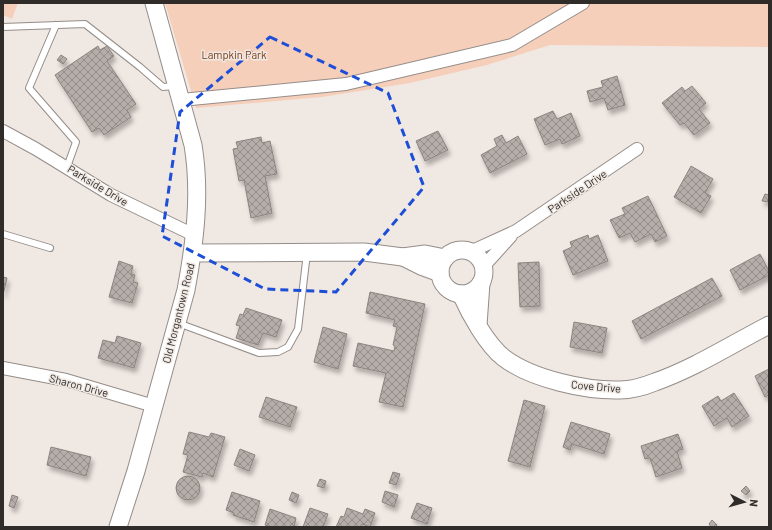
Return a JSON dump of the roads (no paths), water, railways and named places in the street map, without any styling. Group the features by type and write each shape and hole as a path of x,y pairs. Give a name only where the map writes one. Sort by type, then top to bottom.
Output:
{"street":[{"name":"Old Morgantown Road","path":"121,526 186,290 193,253 198,191 196,165 179,93 154,3"},
{"path":"179,93 346,84 512,45 583,3"},
{"name":"Parkside Drive","path":"3,131 67,167 111,195 194,235"},
{"name":"Parkside Drive","path":"442,265 459,250 470,252 516,231 637,149"},
{"name":"Parkside Drive","path":"461,294 469,293 476,289 491,256 516,231"},
{"path":"193,253 364,252 403,257 420,266 442,265 442,281 446,287 453,292 461,294"},
{"path":"470,252 480,260 482,275 478,324"},
{"name":"Cove Drive","path":"461,294 494,349 517,367 548,378 578,386 620,390 655,382 672,376 769,325"},
{"name":"Sharon Drive","path":"3,368 66,380 154,406"}],"lane":[{"path":"3,26 85,24 163,87 179,93"},
{"path":"56,25 29,88 76,142 67,167"},
{"path":"3,234 50,248"},
{"path":"178,323 259,354 278,352 288,346 298,329 307,252"}],"park label":[{"name":"Lampkin Park","path":"234,54"}]}
